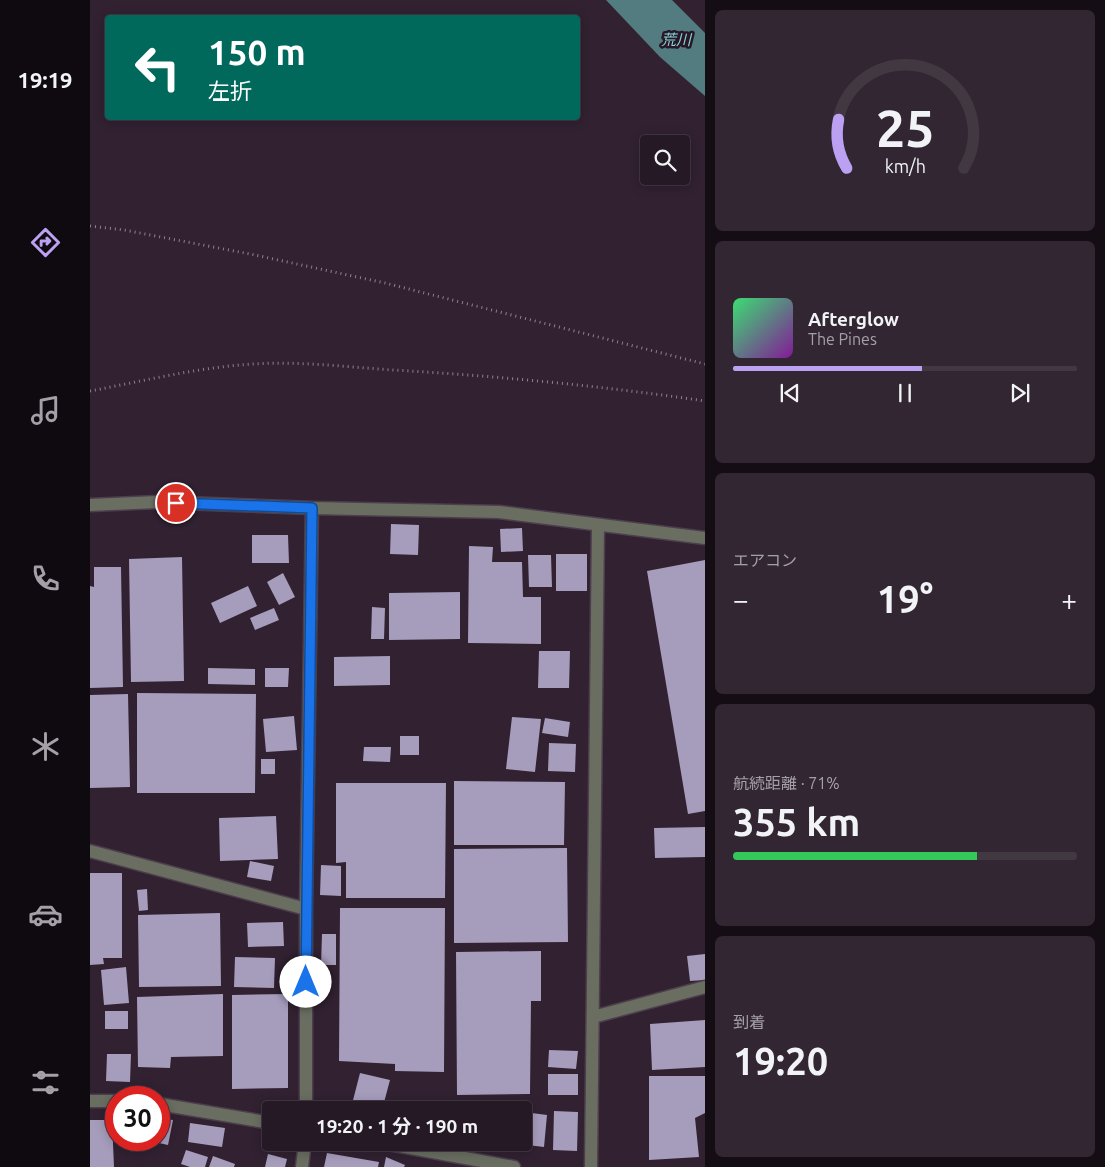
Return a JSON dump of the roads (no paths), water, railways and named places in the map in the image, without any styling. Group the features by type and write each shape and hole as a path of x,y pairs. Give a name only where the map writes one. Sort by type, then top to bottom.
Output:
{"street":[{"path":"90,504 157,502 499,512 705,538"},
{"path":"306,1101 306,910 312,508"},
{"path":"591,1167 598,524"},
{"path":"90,851 306,910"},
{"path":"593,1018 705,987"},
{"path":"90,1101 105,1100"},
{"path":"170,1106 262,1121"},
{"path":"302,1167 303,1151"},
{"path":"427,1151 514,1167"}],"water":[{"name":"荒川","path":"606,0 672,0 705,33 705,96 660,57"}]}
